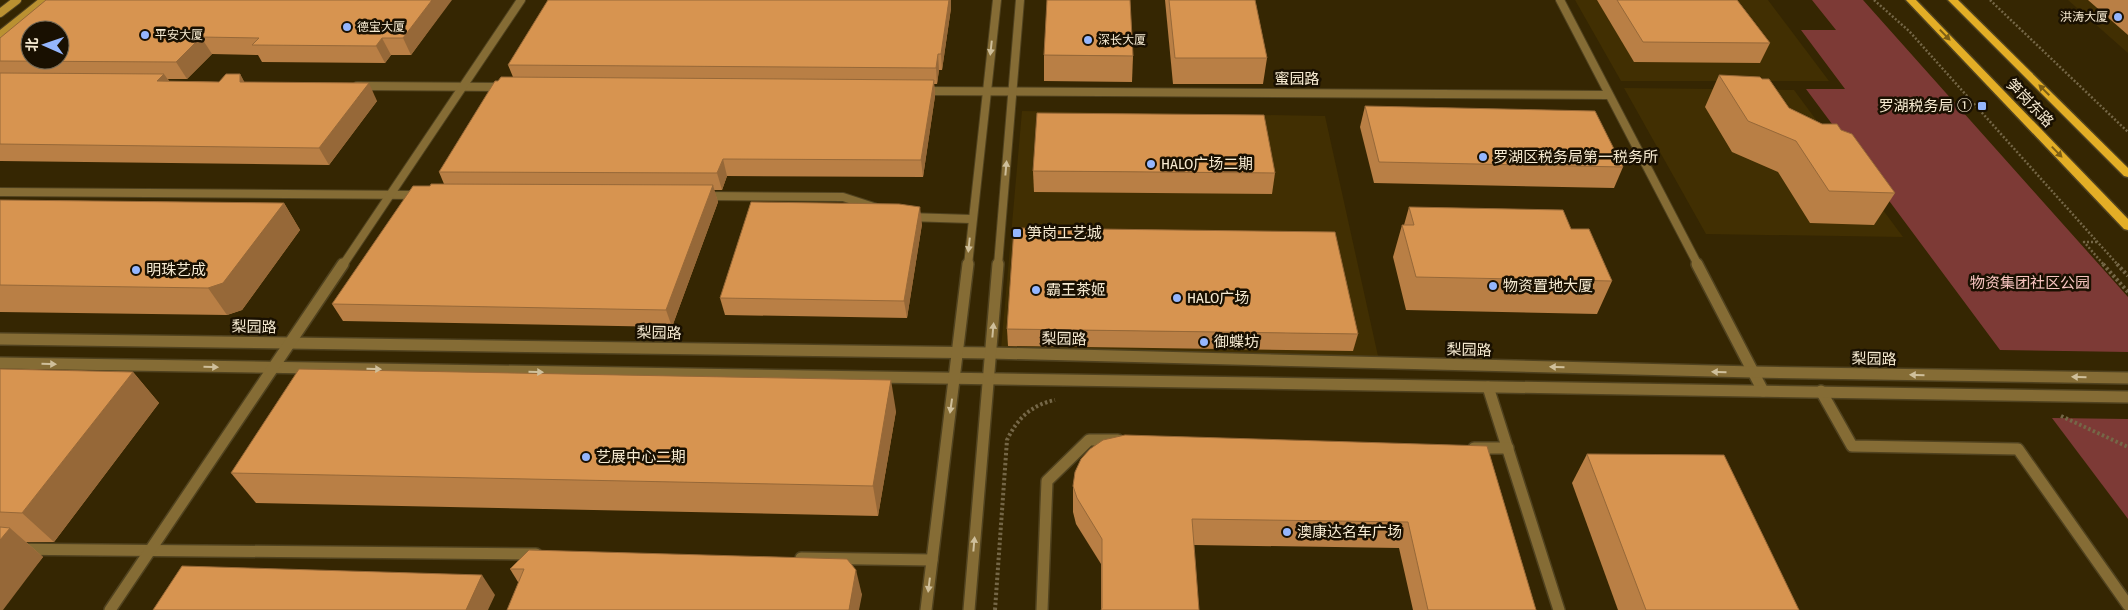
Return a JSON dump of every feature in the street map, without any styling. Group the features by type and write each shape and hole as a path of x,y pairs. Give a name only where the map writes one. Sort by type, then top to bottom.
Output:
{"main road":[{"path":"0,14 17,0"},
{"path":"0,35 44,0"},
{"name":"笋岗东路","path":"1911,0 2128,226"},
{"name":"笋岗东路","path":"1953,0 2128,174"}],"street":[{"path":"110,610 522,0"},
{"path":"926,610 955,378 997,0"},
{"path":"968,610 1020,0"},
{"path":"1560,0 1763,391"},
{"path":"345,86 512,87"},
{"name":"蜜园路","path":"917,91 1608,95"},
{"path":"0,192 430,196"},
{"path":"696,196 843,197 886,210"},
{"path":"902,216 911,218 972,219"},
{"name":"梨园路","path":"0,339 991,352 1753,372 2128,378"},
{"path":"0,363 2128,397"},
{"path":"1488,387 1559,610"},
{"path":"1821,391 1852,446 2018,450 2128,605"},
{"path":"1042,610 1047,481 1089,440 1129,441"},
{"path":"1458,447 1508,448"},
{"path":"0,549 546,554"},
{"path":"793,558 932,560"}],"path":[{"path":"1874,0 1909,31 2128,276"},
{"path":"1990,0 2128,132"},
{"path":"2098,242 2084,242 2128,292"},
{"path":"995,610 1007,440 1020,417 1033,407 1049,401 1063,399"},
{"path":"2055,413 2128,447"}],"shaded area":[{"path":"1575,0 1768,0 1829,81 1621,81"},
{"path":"2068,0 2128,0 2128,53"},
{"path":"1624,88 1794,90 1903,237 1706,234"},
{"path":"1022,111 1325,116 1378,356 1001,349"}],"green space":[{"name":"物资集团社区公园","path":"1812,0 1863,0 2128,297 2128,352 2000,350 1806,89 1845,89 1801,30 1836,30"},
{"path":"2052,418 2128,419 2128,519"}],"building":[{"path":"46,0 432,0 403,38 382,38 376,46 252,45 259,38 201,37 176,62 70,61 70,20 22,20"},
{"path":"548,0 949,0 941,54 938,54 936,68 508,65"},
{"name":"深长大厦","path":"1047,0 1130,0 1133,56 1044,55"},
{"path":"1169,0 1255,0 1267,58 1175,58"},
{"path":"1617,0 1737,0 1770,43 1643,42"},
{"path":"20,21 20,61 0,61 0,38"},
{"path":"0,73 164,74 157,81 219,82 226,74 240,74 240,82 369,83 319,148 0,144"},
{"path":"1719,75 1769,79 1789,108 1822,124 1837,124 1841,130 1852,134 1895,193 1829,191 1796,141 1748,121"},
{"path":"501,77 934,80 921,160 723,159 717,173 439,172 495,81 498,81"},
{"path":"1365,106 1595,111 1623,167 1379,162"},
{"name":"HALO广场二期","path":"1037,113 1264,115 1275,173 1033,171"},
{"path":"431,184 713,185 666,310 332,304 413,186 430,186"},
{"name":"明珠艺成","path":"0,200 284,203 223,283 208,288 0,285"},
{"path":"751,202 899,204 920,207 904,301 720,298"},
{"path":"1409,207 1563,210 1571,229 1589,229 1612,281 1416,277 1402,225 1414,225"},
{"name":"HALO广场","path":"1014,228 1335,232 1358,334 1007,329"},
{"path":"0,369 133,372 22,513 0,512"},
{"name":"艺展中心二期","path":"299,369 891,380 873,486 231,473"},
{"name":"澳康达名车广场","path":"1125,435 1487,446 1536,610 1428,610 1408,522 1192,519 1199,610 1101,610 1102,539 1077,498 1073,486 1075,472 1081,459 1090,449 1103,440"},
{"path":"1587,454 1724,455 1799,610 1646,610"},
{"path":"0,527 10,528 0,540"},
{"path":"529,550 847,559 856,570 849,610 507,610 524,569 510,569"},
{"path":"182,566 482,575 466,610 153,610"}],"place":[{"name":"洪涛大厦","path":"2118,17"},
{"name":"德宝大厦","path":"347,27"},
{"name":"平安大厦","path":"145,35"},
{"name":"深长大厦","path":"1088,40"},
{"name":"罗湖税务局 ①","path":"1982,106"},
{"name":"罗湖区税务局第一税务所","path":"1483,157"},
{"name":"HALO广场二期","path":"1151,164"},
{"name":"笋岗工艺城","path":"1017,233"},
{"name":"明珠艺成","path":"136,270"},
{"name":"物资置地大厦","path":"1493,286"},
{"name":"霸王茶姬","path":"1036,290"},
{"name":"HALO广场","path":"1177,298"},
{"name":"御蝶坊","path":"1204,342"},
{"name":"艺展中心二期","path":"586,457"},
{"name":"澳康达名车广场","path":"1287,532"}]}
